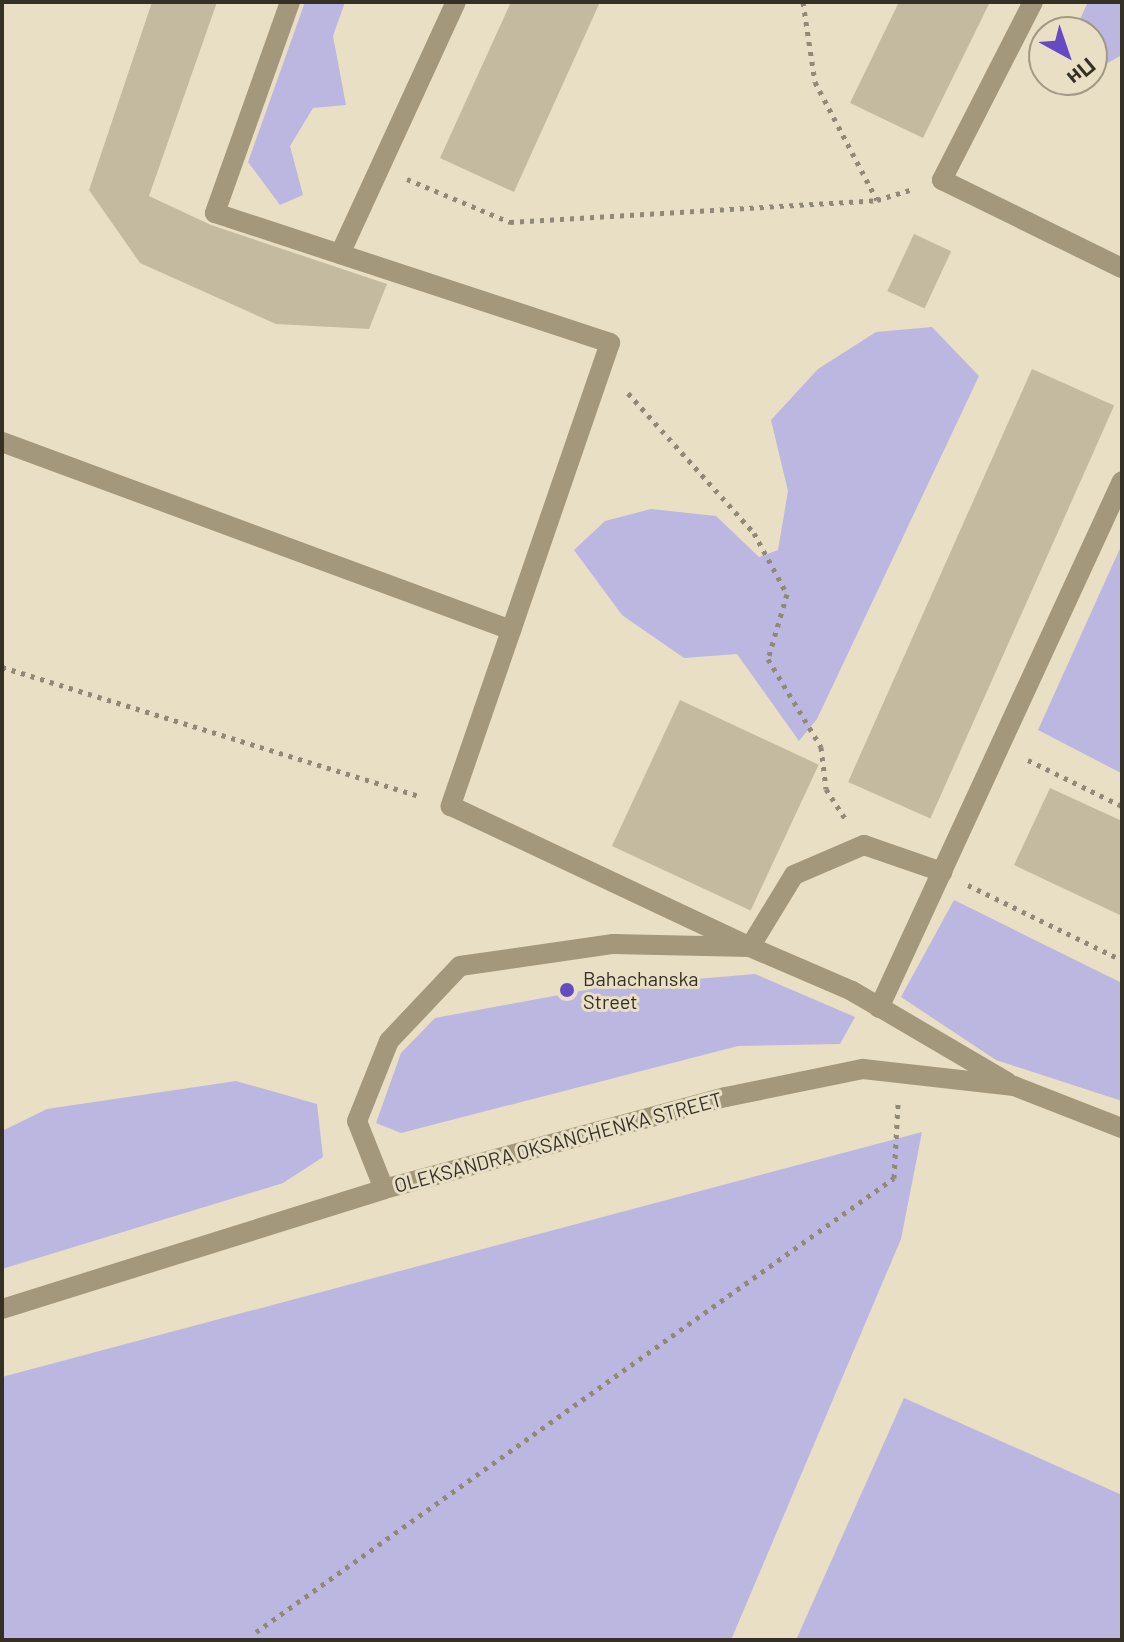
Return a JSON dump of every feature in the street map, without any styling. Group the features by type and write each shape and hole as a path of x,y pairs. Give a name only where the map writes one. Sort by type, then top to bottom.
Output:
{"street":[{"path":"290,2 215,213 610,343 451,806 879,1008 1014,1086"},
{"path":"340,254 456,2"},
{"path":"1033,2 942,180 1122,268"},
{"path":"2,442 511,630"},
{"path":"879,1008 1122,481"},
{"path":"750,947 794,875 864,845 942,872"},
{"path":"384,1189 357,1121 389,1041 460,966 613,944 750,947"},
{"name":"OLEKSANDRA OKSANCHENKA STREET","path":"2,1309 384,1189 726,1097 863,1069 1014,1086 1122,1128"}],"path":[{"path":"803,2 815,82 877,200"},
{"path":"380,168 510,222 877,200 942,180"},
{"path":"610,343 629,396 754,533 787,594 768,659 821,747 826,789 864,845"},
{"path":"2,667 451,806"},
{"path":"998,746 1122,806"},
{"path":"942,872 1122,960"},
{"path":"256,1632 894,1178 899,1075"}],"shaded area":[{"path":"305,2 345,2 333,36 346,105 313,108 290,146 303,195 280,205 248,162"},
{"path":"1088,2 1122,2 1122,55 1108,63 1108,16 1081,16"},
{"path":"932,327 979,376 817,719 799,741 737,654 684,658 622,615 574,550 605,521 651,509 716,516 759,557 778,550 788,491 771,420 818,369 876,332"},
{"path":"1122,544 1122,772 1121,773 1038,730"},
{"path":"954,900 1122,983 1122,1101 996,1060 901,997"},
{"path":"755,974 855,1017 840,1044 738,1046 401,1133 376,1123 401,1053 435,1018 602,987"},
{"path":"236,1081 317,1104 323,1157 283,1183 2,1269 2,1131 47,1109"},
{"path":"922,1132 901,1239 731,1640 2,1640 2,1377"},
{"path":"904,1398 1122,1495 1122,1640 796,1640"}],"building":[{"path":"152,2 217,2 149,196 211,225 387,284 369,329 276,324 140,263 89,190"},
{"path":"511,2 600,2 514,192 440,158"},
{"path":"899,2 990,2 923,138 850,103"},
{"path":"914,234 951,251 925,308 887,291"},
{"path":"1032,369 1114,406 930,819 848,782"},
{"path":"680,700 819,765 751,911 612,846"},
{"path":"1050,788 1122,821 1122,916 1014,865"}],"place":[{"name":"Bahachanska Street","path":"567,990"}]}
